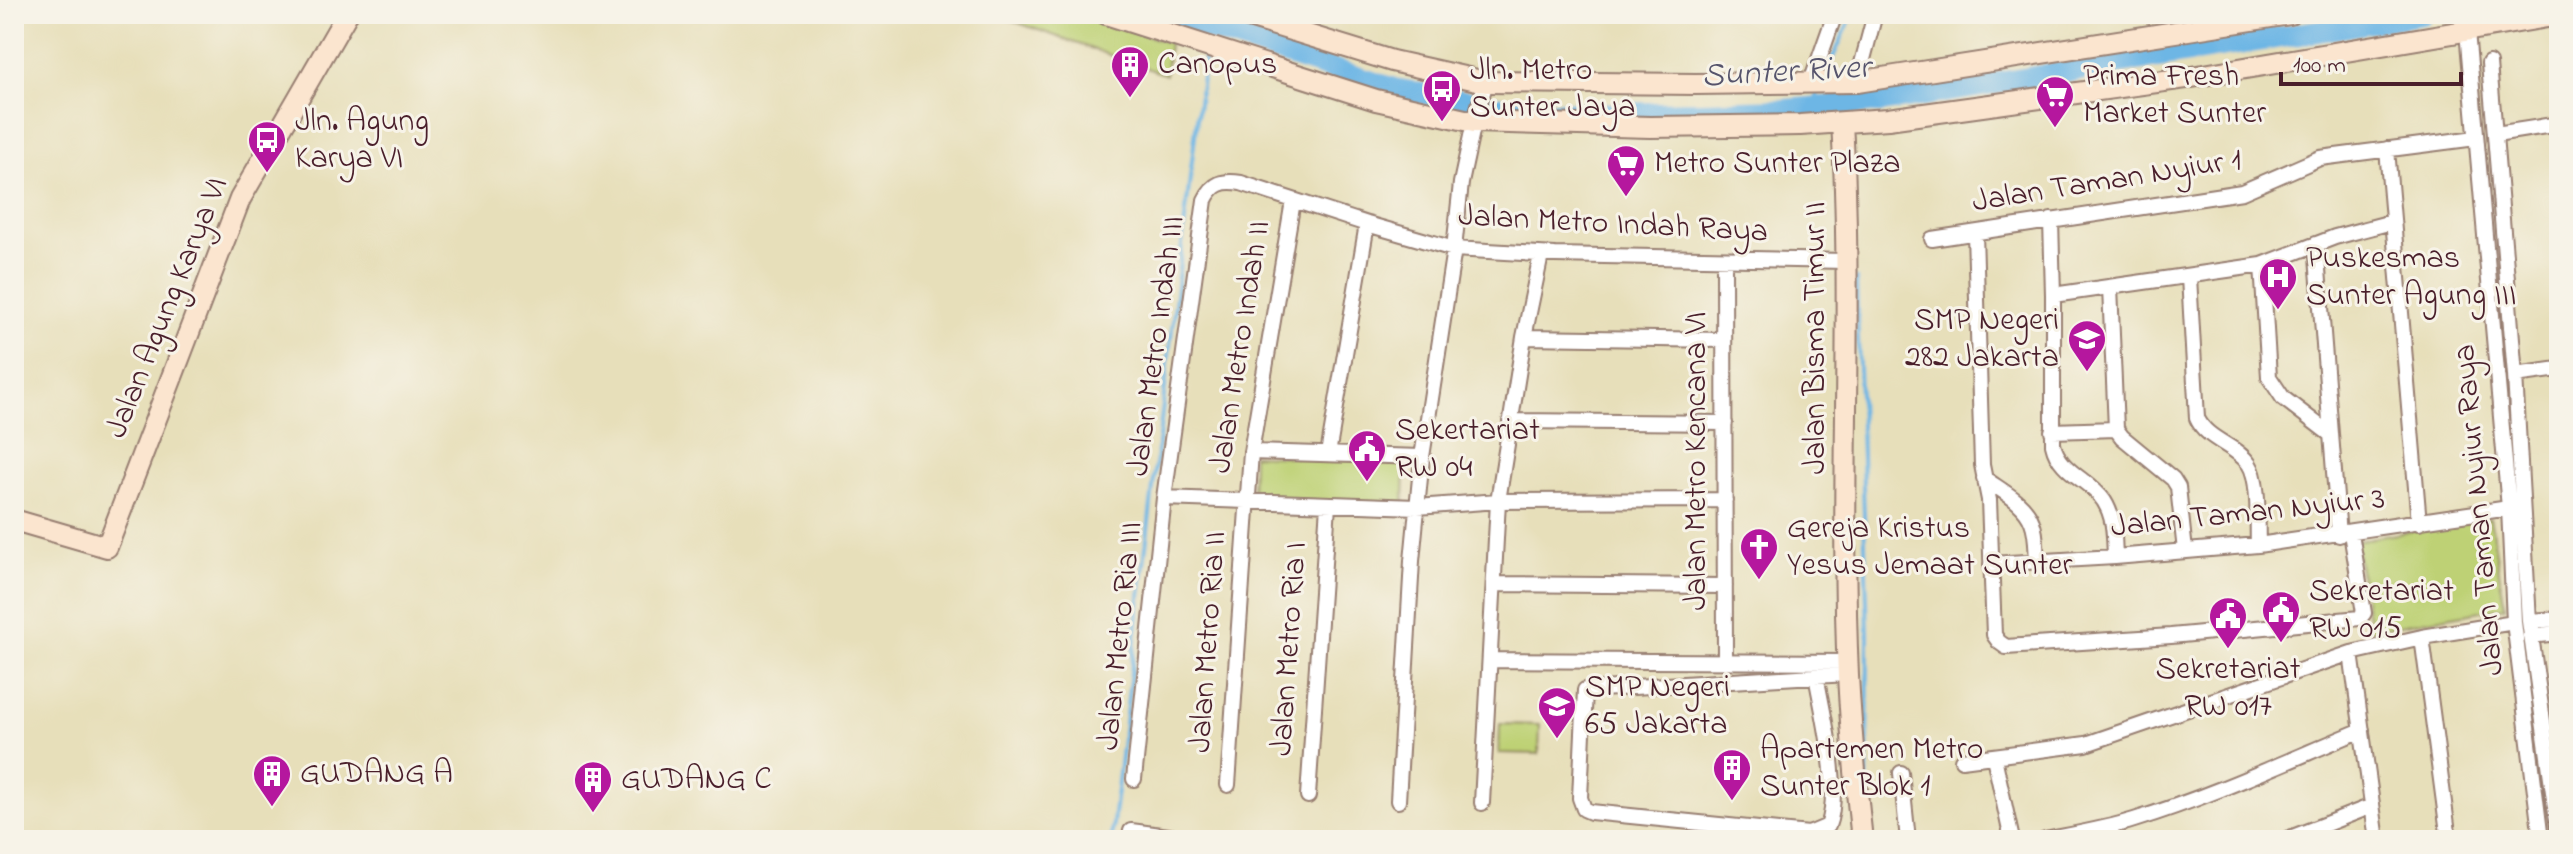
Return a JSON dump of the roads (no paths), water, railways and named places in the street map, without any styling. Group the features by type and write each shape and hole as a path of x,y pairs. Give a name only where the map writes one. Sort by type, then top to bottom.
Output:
{"main road":[{"name":"Jalan Agung Karya VI","path":"14,520 107,547 240,199 347,14"},
{"path":"1106,14 1376,100 1475,118 1681,127 1869,121 2186,78 2559,15"},
{"path":"1239,14 1484,86 1854,82 2290,14"},
{"name":"Jalan Bisma Timur II","path":"1844,123 1848,668 1862,840"}],"street":[{"path":"1815,82 1835,14"},
{"path":"1854,82 1875,14"},
{"name":"Jalan Taman Nyiur Raya","path":"2467,31 2509,508 2524,626 2541,840"},
{"path":"2489,63 2515,375 2524,626 2559,835"},
{"path":"1398,801 1422,457 1461,183 1484,86"},
{"path":"2496,134 2559,124"},
{"name":"Jalan Taman Nyiur 1","path":"1932,239 2242,192 2307,162 2476,138"},
{"path":"2387,149 2419,523"},
{"name":"Jalan Metro Indah Raya","path":"1205,200 1216,184 1227,181 1241,183 1454,249 1541,255 1846,261"},
{"name":"Jalan Metro Indah III","path":"1164,498 1205,200"},
{"name":"Jalan Metro Indah II","path":"1246,502 1251,452 1293,201"},
{"path":"2051,220 2054,450 2059,461 2097,493 2106,506 2113,526 2115,557"},
{"path":"2053,295 2262,265 2335,237 2392,222"},
{"path":"1328,454 1367,224"},
{"path":"1975,233 1984,478 1989,500 1994,635 2006,647 2360,618 2364,613 2345,534 2330,434 2316,244"},
{"path":"1482,803 1498,501 1524,337 1541,255"},
{"name":"Jalan Metro Kencana VI","path":"1724,260 1725,662"},
{"path":"2262,265 2269,377 2283,398 2330,434"},
{"path":"2189,277 2197,418 2203,428 2244,458 2252,469 2258,545"},
{"path":"2110,287 2116,429 2173,479 2178,487 2185,551"},
{"path":"1524,337 1724,340"},
{"path":"2515,375 2559,369"},
{"path":"1510,421 1725,423"},
{"path":"2052,431 2116,429"},
{"path":"1251,452 1422,457"},
{"path":"1984,478 2020,505 2030,517 2034,525 2037,562"},
{"path":"1164,498 1417,507 1498,501 1725,500"},
{"name":"Jalan Metro Ria III","path":"1134,779 1164,498"},
{"name":"Jalan Metro Ria II","path":"1228,785 1246,502"},
{"name":"Jalan Metro Ria I","path":"1308,796 1328,505"},
{"name":"Jalan Taman Nyiur 3","path":"1991,564 2258,545 2509,508"},
{"path":"1494,584 1725,586"},
{"path":"1962,760 2086,744 2351,653 2422,637 2559,619"},
{"path":"2524,626 2559,633"},
{"path":"2422,637 2449,840"},
{"path":"2351,653 2377,840"},
{"path":"1490,660 1725,662 1848,668"},
{"path":"1816,675 1830,764 1832,810 1828,826 1809,834 1584,809 1580,798 1585,690 1816,675 1848,668"},
{"path":"2045,840 2136,819 2224,787 2362,730"},
{"path":"1994,757 2012,840"},
{"path":"1830,764 1854,766"},
{"path":"1901,773 1908,840"},
{"path":"2285,840 2372,806"},
{"path":"1129,840 1131,831 1198,840"}],"waterway":[{"name":"Sunter River","path":"1161,14 1394,89 1524,111 1612,114 1785,110 1882,102 2422,14"},
{"path":"1824,77 1853,14"},
{"path":"2469,14 2470,19"},
{"path":"1206,39 1207,29"},
{"path":"1111,840 1205,52"},
{"path":"1810,108 1819,89"},
{"path":"1856,279 1868,633 1867,794"}],"place":[{"name":"Canopus","path":"1130,99"},
{"name":"Jln. Metro Sunter Jaya","path":"1442,123"},
{"name":"Prima Fresh Market Sunter","path":"2055,129"},
{"name":"Jln. Agung Karya VI","path":"267,174"},
{"name":"Metro Sunter Plaza","path":"1626,198"},
{"name":"Puskesmas Sunter Agung III","path":"2278,311"},
{"name":"SMP Negeri 282 Jakarta","path":"2087,373"},
{"name":"Sekertariat RW 04","path":"1367,483"},
{"name":"Gereja Kristus Yesus Jemaat Sunter","path":"1759,581"},
{"name":"Sekretariat RW 015","path":"2281,644"},
{"name":"Sekretariat RW 017","path":"2228,650"},
{"name":"SMP Negeri 65 Jakarta","path":"1557,740"},
{"name":"Apartemen Metro Sunter Blok 1","path":"1732,802"},
{"name":"GUDANG A","path":"272,808"},
{"name":"GUDANG C","path":"593,814"}]}
